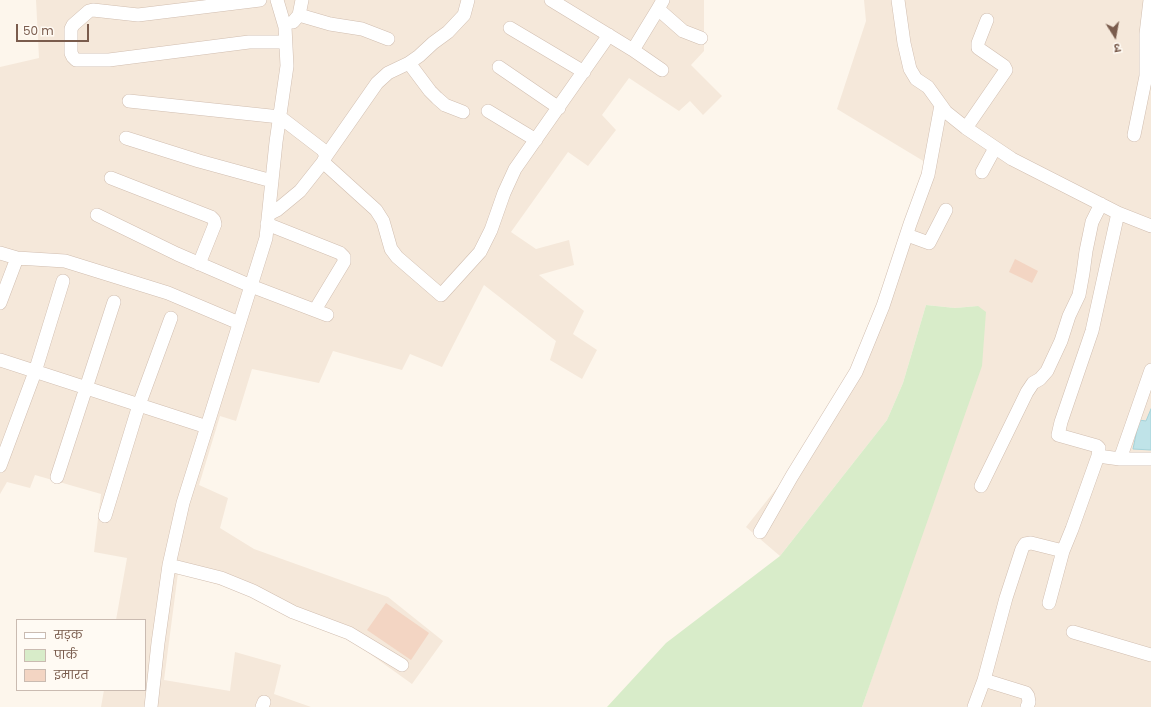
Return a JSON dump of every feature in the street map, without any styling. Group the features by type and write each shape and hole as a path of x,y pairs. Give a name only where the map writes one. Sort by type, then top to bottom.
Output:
{"street":[{"path":"260,0 138,15 93,10 89,11 73,25 71,29 71,53 76,60 109,60 249,42 285,42"},
{"path":"151,707 169,564 183,503 266,238 287,66 285,27 277,0"},
{"path":"285,27 295,21 299,15 302,0"},
{"path":"268,219 300,191 377,83 388,73 409,63 419,56 433,42 448,32 464,15 468,0"},
{"path":"551,0 610,35 662,70"},
{"path":"898,0 904,43 910,69 916,79 928,87 946,112 966,128 1012,159 1118,213 1151,226"},
{"path":"1134,135 1146,76 1146,34 1150,0"},
{"path":"633,50 660,5 683,31 701,38"},
{"path":"299,15 330,24 368,30 388,39"},
{"path":"966,128 1006,70 1004,66 978,48 978,43 987,20"},
{"path":"510,28 584,72"},
{"path":"129,101 280,117 323,150 324,159 376,210 383,221 391,249 397,257 441,295 480,252 491,230 504,193 515,169 610,35"},
{"path":"409,63 433,95 445,105 463,112"},
{"path":"500,67 559,108"},
{"path":"760,532 856,372 883,306 928,175 941,105"},
{"path":"488,111 536,140"},
{"path":"126,138 199,161 272,181"},
{"path":"982,172 995,148"},
{"path":"111,178 211,217 215,224 199,264"},
{"path":"981,486 1028,392 1033,383 1047,372 1061,341 1069,316 1079,295 1092,222 1101,204"},
{"path":"907,235 929,243 946,210"},
{"path":"1049,603 1063,551 1098,456 1099,450 1097,446 1058,435 1092,331 1118,213"},
{"path":"97,215 199,264 251,286 321,312 344,262 344,257 340,253 268,219"},
{"path":"0,253 17,258 65,261 168,293 239,323"},
{"path":"0,303 17,258"},
{"path":"0,466 35,372 63,281"},
{"path":"57,477 114,302"},
{"path":"105,516 139,405 170,318"},
{"path":"0,360 206,427"},
{"path":"1120,459 1151,370"},
{"path":"1098,456 1120,459 1151,459"},
{"path":"974,707 984,680 1006,598 1022,549 1025,544 1031,543 1063,551"},
{"path":"169,564 221,578 253,591 293,612 349,633 402,665"},
{"path":"1074,632 1151,655"},
{"path":"984,680 1026,693 1029,702 1027,707"}],"shaded area":[{"path":"36,0 704,0 704,51 691,65 722,96 703,115 690,101 679,111 629,78 602,115 616,130 588,166 568,152 511,232 536,249 569,240 574,265 539,275 584,311 573,334 597,350 582,379 550,360 556,341 484,285 442,367 410,354 402,370 333,351 319,383 252,369 236,421 220,416 199,485 228,498 220,528 254,549 388,597 443,641 412,684 352,641 275,610 257,596 178,573 164,680 230,691 235,652 281,665 274,694 311,707 101,707 104,691 146,691 146,619 116,619 127,558 94,552 101,494 35,475 30,488 7,482 0,494 0,67 39,58"},
{"path":"864,0 1151,0 1151,707 862,707 898,603 978,306 955,308 926,305 903,383 887,420 780,556 746,527 795,465 853,371 880,304 925,162 837,109 866,21"}],"green space":[{"path":"926,305 955,308 978,306 986,312 982,366 862,707 607,707 666,643 780,556 887,420 903,383"}],"water":[{"path":"1151,409 1151,450 1133,449 1139,420 1146,421"}],"building":[{"path":"1015,259 1038,271 1032,283 1009,272"},
{"path":"386,603 429,633 411,660 367,630"}]}
